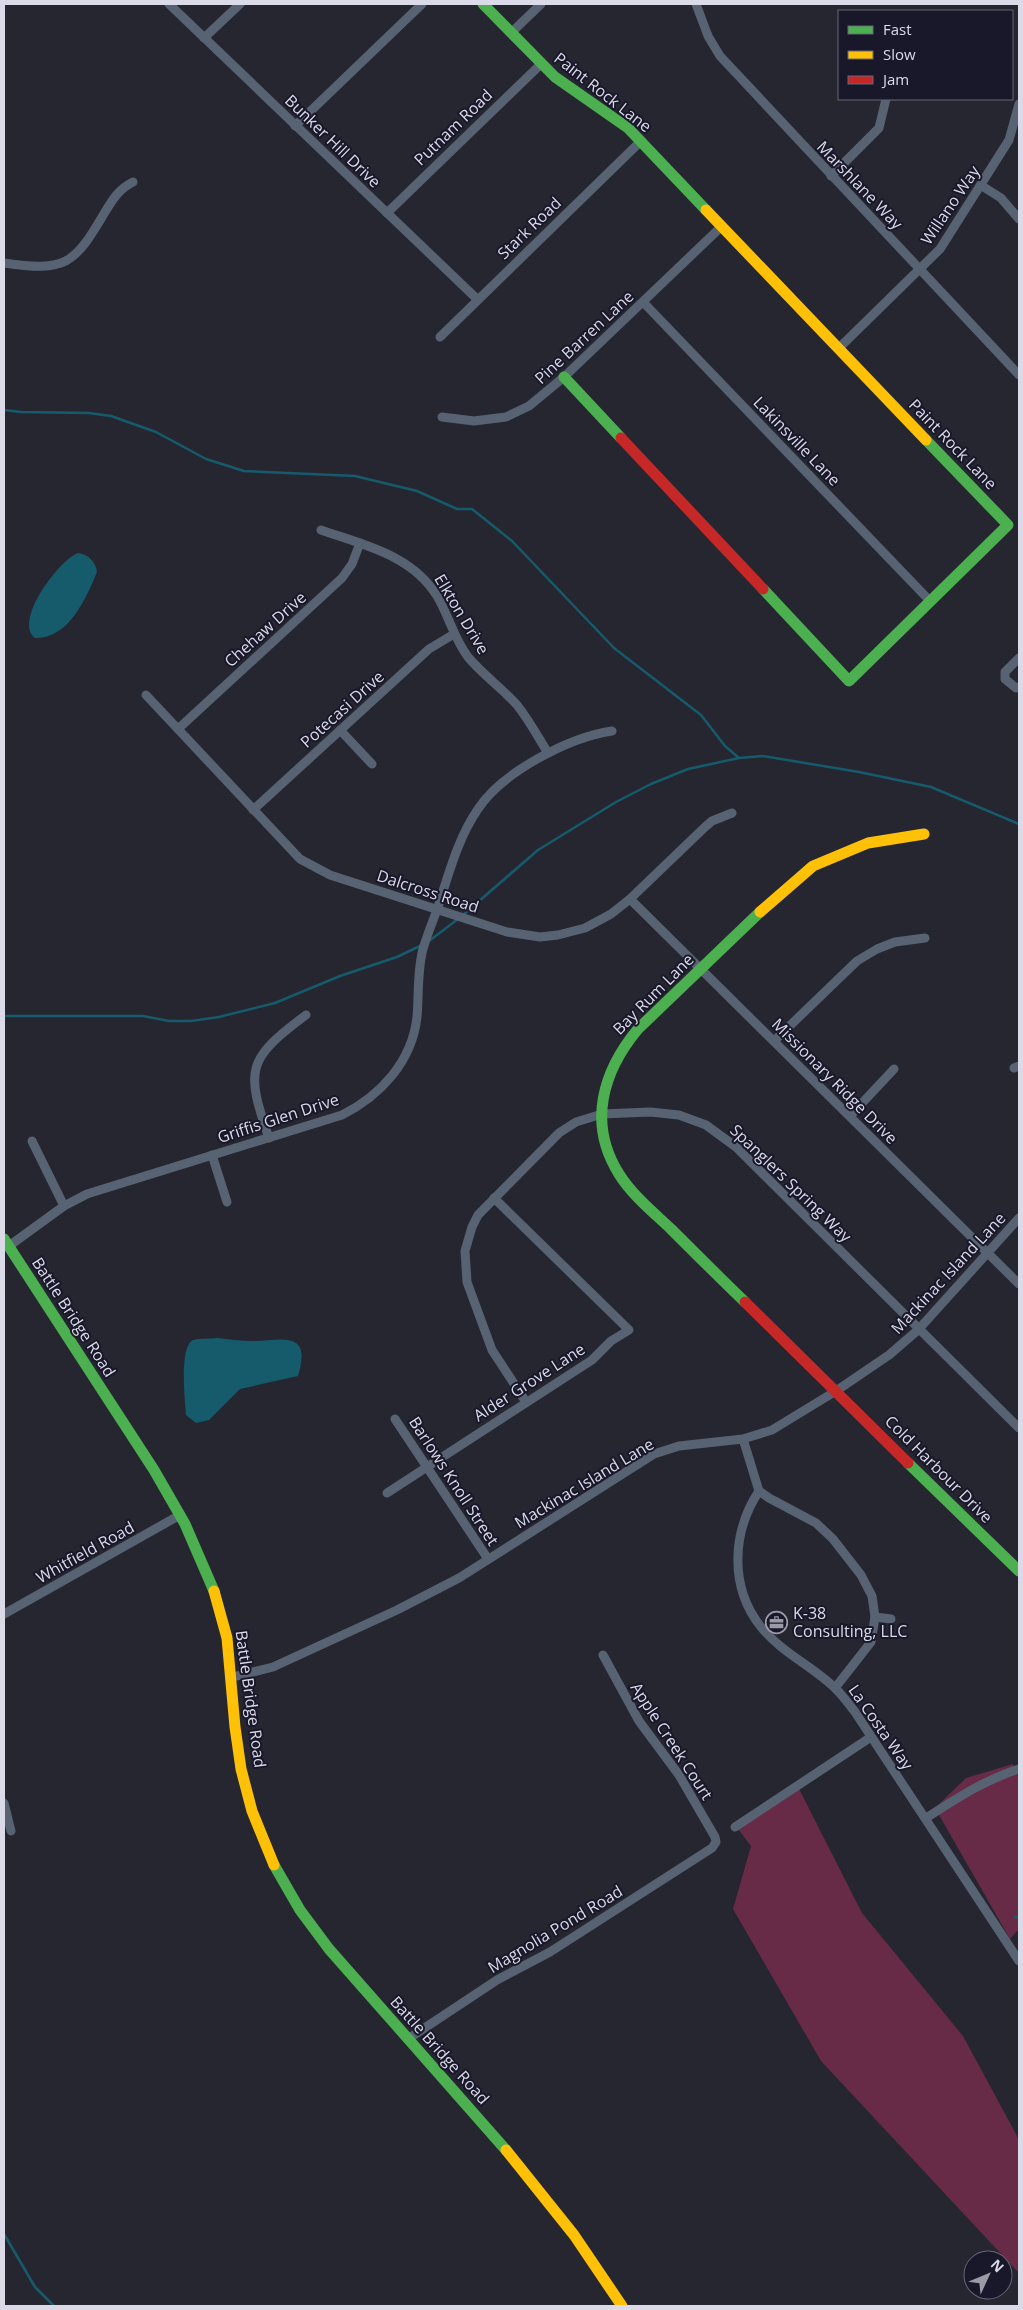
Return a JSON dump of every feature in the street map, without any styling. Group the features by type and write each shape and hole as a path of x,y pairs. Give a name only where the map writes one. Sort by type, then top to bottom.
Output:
{"street":[{"name":"Bunker Hill Drive","path":"169,4 477,299"},
{"path":"204,38 240,4"},
{"path":"296,126 422,4"},
{"name":"Paint Rock Lane","path":"482,4 512,32 541,64 580,96 628,128 1008,525 849,680 564,377"},
{"path":"512,32 541,4"},
{"name":"Marshlane Way","path":"696,4 708,36 720,56 1019,375"},
{"name":"Putnam Road","path":"387,213 541,64"},
{"path":"831,176 879,128 886,100"},
{"name":"Willano Way","path":"839,348 940,250 982,186 1009,140 1019,104"},
{"name":"Stark Road","path":"440,337 641,141"},
{"path":"4,263 48,266 65,262 75,256 121,189 133,182"},
{"path":"982,186 1001,198 1019,219"},
{"name":"Pine Barren Lane","path":"442,417 474,421 506,417 529,406 564,377 722,226"},
{"name":"Lakinsville Lane","path":"643,302 930,601"},
{"name":"Elkton Drive","path":"321,530 395,557 420,574 436,596 454,634 476,666 526,717 548,753"},
{"name":"Chehaw Drive","path":"178,729 342,578 352,564 360,543"},
{"name":"Potecasi Drive","path":"253,810 429,650 454,634"},
{"path":"1019,658 1005,672 1005,679 1016,688 1019,687"},
{"name":"Dalcross Road","path":"146,695 288,848 308,863 330,875 508,932 540,937 565,934 585,928 611,914 630,899 712,821 732,813"},
{"path":"340,730 372,764"},
{"name":"Griffis Glen Drive","path":"6,1243 64,1206 87,1194 342,1115 369,1099 390,1079 405,1055 414,1032 422,950 460,840 478,808 494,791 548,753 577,739 612,731"},
{"name":"Bay Rum Lane","path":"836,1391 620,1176 601,1130 604,1085 612,1063 623,1045 777,894 813,866 868,843 924,834"},
{"name":"Missionary Ridge Drive","path":"630,899 699,970 774,1041 1019,1284"},
{"path":"774,1041 857,962 877,949 895,942 925,938"},
{"path":"269,1138 254,1093 256,1068 269,1044 306,1015"},
{"path":"850,1116 894,1069"},
{"name":"Spanglers Spring Way","path":"526,1402 492,1350 467,1282 465,1250 472,1227 478,1216 494,1198 559,1133 576,1122 602,1114 650,1112 679,1114 716,1131 736,1148 1019,1428"},
{"path":"32,1141 64,1206"},
{"path":"212,1155 227,1202"},
{"name":"Alder Grove Lane","path":"387,1493 592,1360 611,1341 629,1330 494,1198"},
{"name":"Mackinac Island Lane","path":"233,1677 273,1667 398,1610 488,1560 654,1454 679,1446 742,1439 780,1426 889,1355 918,1330 1019,1218"},
{"name":"Battle Bridge Road","path":"6,1243 144,1454 180,1515 197,1549 220,1609 229,1642 236,1730 243,1770 257,1824 274,1864 297,1906 315,1932 521,2166 602,2274 622,2306"},
{"name":"Cold Harbour Drive","path":"836,1391 1019,1571"},
{"name":"Barlows Knoll Street","path":"395,1419 488,1560"},
{"path":"742,1439 759,1491 816,1522 833,1539 861,1575 872,1596 875,1618 871,1642 835,1688"},
{"name":"La Costa Way","path":"759,1491 748,1508 740,1532 737,1558 740,1582 748,1607 761,1627 776,1642 835,1688 855,1712 1019,1962"},
{"name":"Whitfield Road","path":"4,1614 180,1515"},
{"path":"875,1618 891,1619"},
{"name":"Apple Creek Court","path":"603,1655 639,1721 679,1776 715,1837 716,1842"},
{"path":"735,1827 871,1737"},
{"path":"926,1818 976,1786 1019,1769"},
{"path":"4,1803 11,1831"},
{"name":"Magnolia Pond Road","path":"408,2039 497,1980 550,1952 628,1903 712,1848 716,1842"}],"shaded area":[{"path":"1013,1764 1019,1778 1019,1929 1010,1939 935,1808 966,1778"},
{"path":"797,1785 862,1913 963,2036 1019,2141 1019,2273 1013,2267 1013,2250 998,2250 821,2061 733,1909 751,1846 738,1829"}],"water":[{"path":"78,553 88,557 93,562 97,572 82,605 67,624 57,632 47,637 35,638 30,630 30,619 34,605 50,578 70,558"},
{"path":"217,1338 248,1341 286,1340 296,1343 301,1349 301,1363 298,1376 240,1389 209,1420 196,1423 186,1415 184,1363 186,1352 193,1340"}],"waterway":[{"path":"4,410 89,413 111,416 156,432 206,459 244,471 355,476 417,491 457,509 472,509 512,541 614,648 701,715 725,746 739,758"},
{"path":"463,915 538,850 616,802 651,784 688,769 739,758 763,756 859,772 931,787 1019,824"},
{"path":"429,941 458,919"},
{"path":"4,1016 143,1016 169,1021 191,1021 219,1017 275,1003 340,976 397,957 422,945"},
{"path":"1015,1917 1019,1918"},
{"path":"4,2234 35,2287 54,2306"}],"traffic: fast":[{"path":"483,4 555,77 628,128 706,210"},
{"path":"564,377 621,438"},
{"path":"763,589 849,681 1008,525 926,440"},
{"path":"745,1302 643,1203 624,1182 609,1155 602,1117 603,1098 608,1080 616,1062 638,1029 760,912"},
{"path":"4,1239 154,1470 185,1524 214,1591"},
{"path":"908,1463 1019,1571"},
{"path":"274,1865 300,1910 329,1949 506,2150"}],"traffic: slow":[{"path":"706,210 926,440"},
{"path":"760,912 813,866 868,843 924,834"},
{"path":"214,1591 227,1638 235,1727 241,1769 252,1811 274,1865"},
{"path":"506,2150 574,2235 622,2306"}],"traffic: jam":[{"path":"621,438 763,589"},
{"path":"745,1302 908,1463"}],"place":[{"name":"K-38 Consulting, LLC","path":"777,1622"}]}
